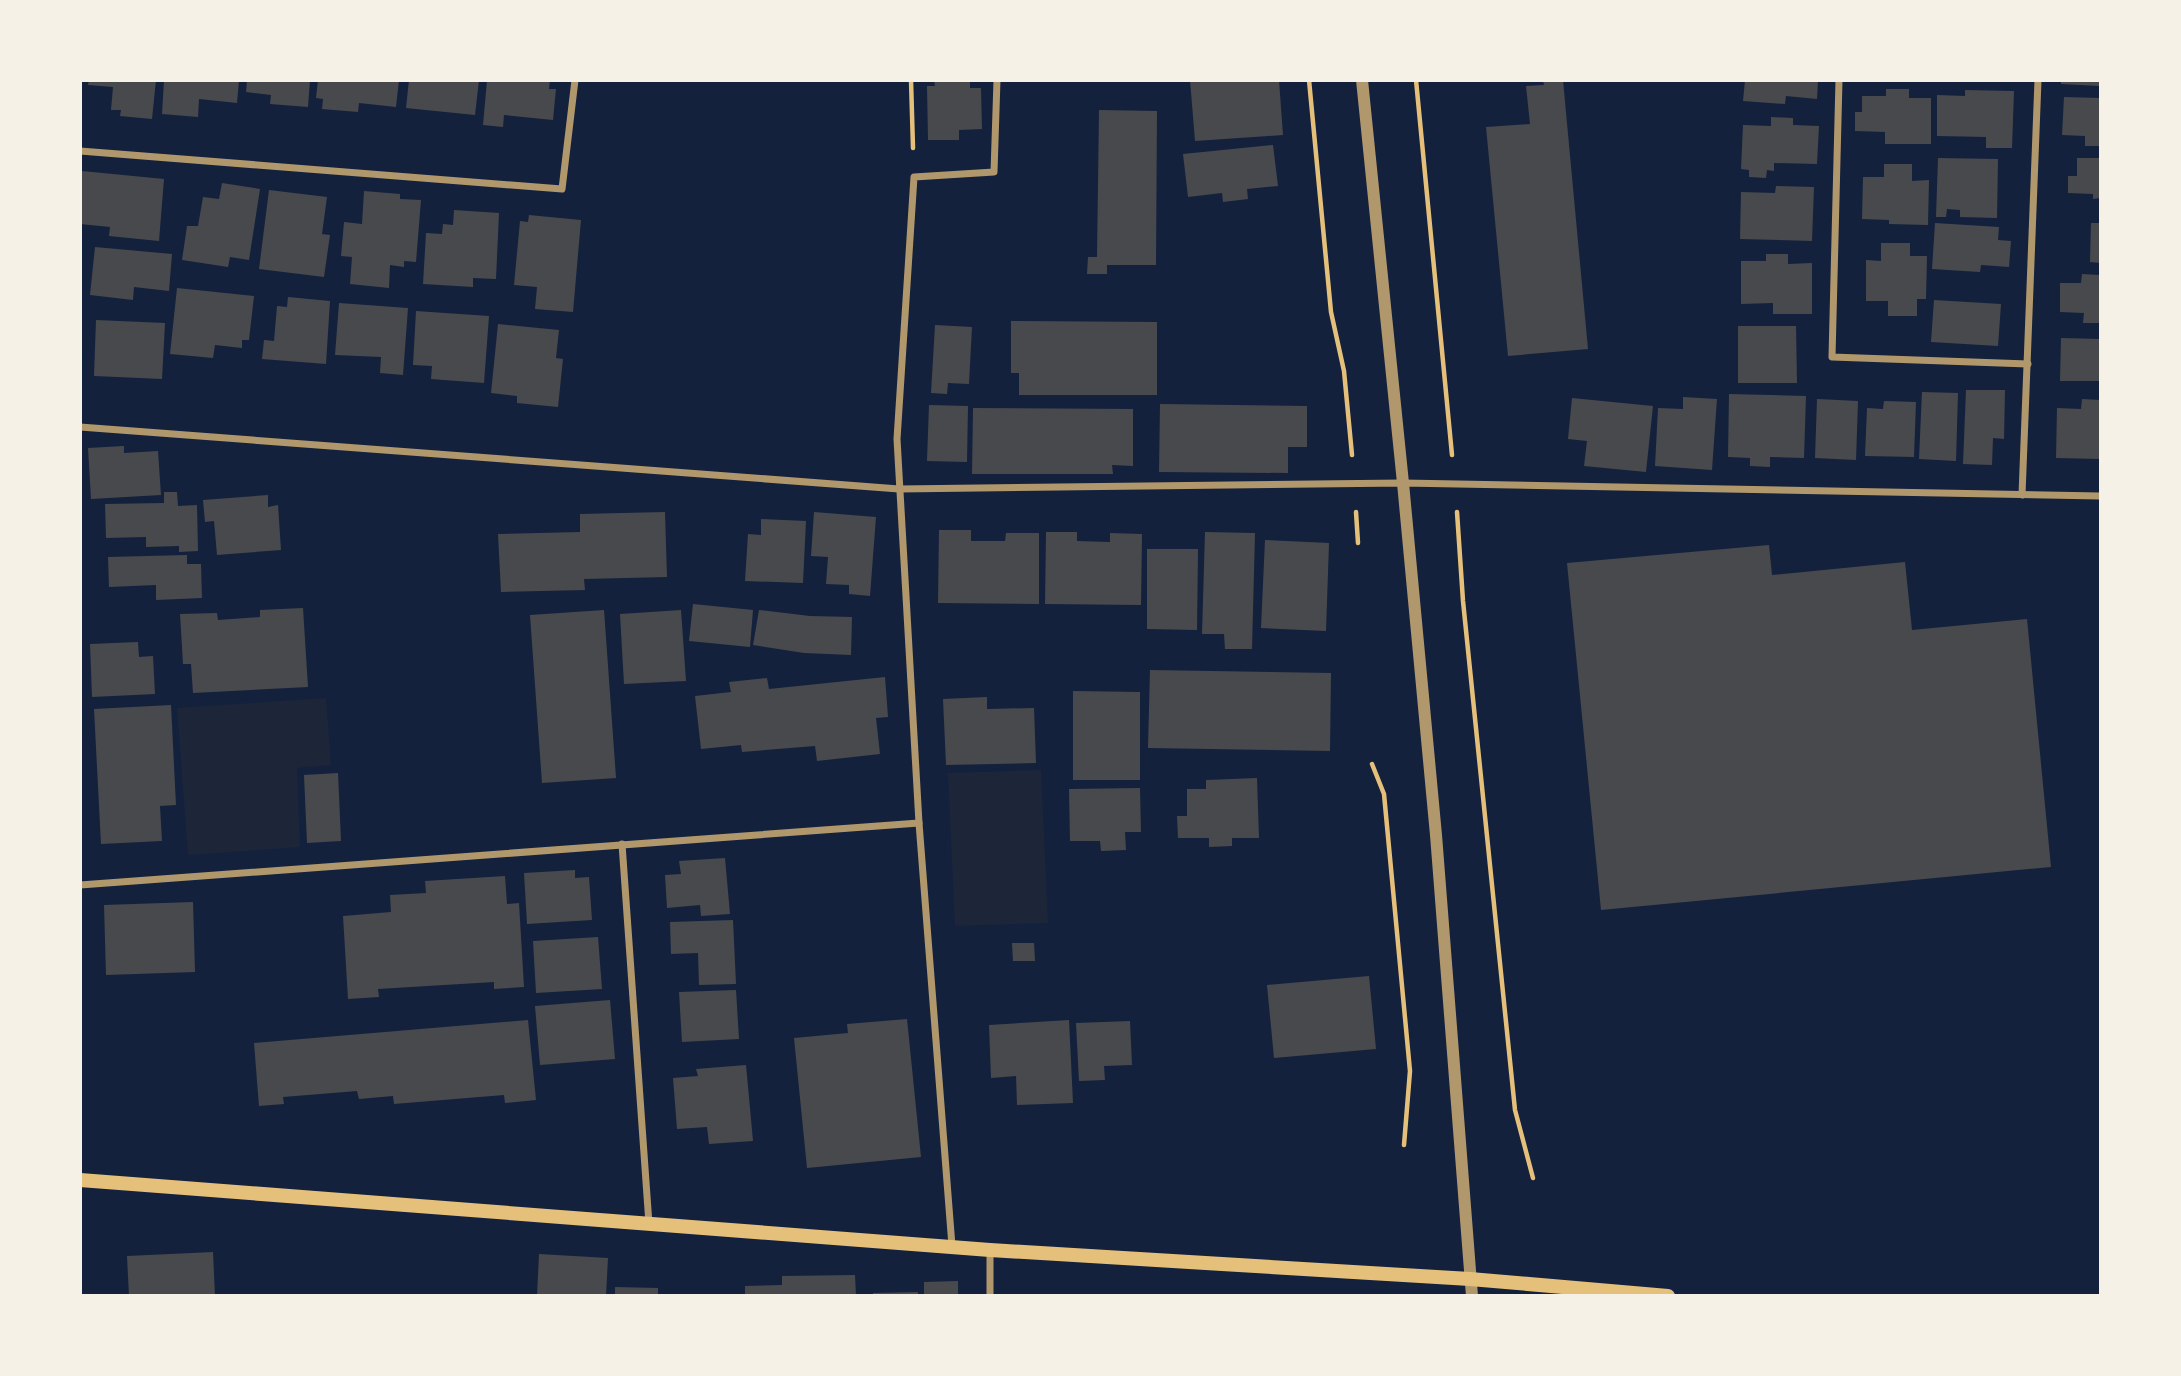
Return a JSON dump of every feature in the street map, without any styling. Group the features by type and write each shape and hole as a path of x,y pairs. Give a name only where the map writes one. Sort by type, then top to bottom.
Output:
{"main road":[{"path":"80,1180 990,1250 1470,1279 1668,1296"}],"street":[{"path":"80,151 562,189 575,80"},
{"path":"952,1247 919,823 897,439 914,177 994,172 997,80"},
{"path":"1362,80 1436,835 1472,1296"},
{"path":"1839,80 1832,357 2028,364"},
{"path":"2022,495 2038,80"},
{"path":"80,427 900,488 1454,483 2101,496"},
{"path":"80,884 919,823"},
{"path":"622,844 649,1225"},
{"path":"990,1250 990,1296"}],"path":[{"path":"911,80 914,177"},
{"path":"1309,80 1331,312 1344,371 1358,543"},
{"path":"1416,80 1463,601 1515,1110 1534,1178"},
{"path":"1371,764 1384,794 1410,1071 1404,1145"}],"shaded area":[{"path":"326,698 331,765 297,768 300,847 188,855 177,708"},
{"path":"1041,770 1048,923 955,926 948,773"}],"building":[{"path":"89,80 156,80 152,119 120,116 121,110 111,110 113,87 88,85"},
{"path":"164,80 239,80 237,103 199,99 198,117 162,114"},
{"path":"247,80 310,80 308,107 270,104 271,95 246,92"},
{"path":"318,80 399,80 396,107 359,103 358,112 322,109 323,99 316,98"},
{"path":"409,80 479,80 475,115 406,108"},
{"path":"487,80 550,80 549,89 556,89 553,120 504,115 503,127 483,125"},
{"path":"934,80 970,80 970,88 981,88 982,129 959,130 959,140 928,140 927,86 935,86"},
{"path":"1190,80 1279,80 1283,135 1195,141"},
{"path":"1543,80 1563,80 1588,349 1508,356 1486,127 1530,124 1526,86 1544,85"},
{"path":"1745,80 1818,80 1817,99 1786,96 1785,104 1743,101"},
{"path":"2061,80 2100,80 2100,86 2061,84"},
{"path":"1886,89 1909,89 1909,98 1931,98 1931,144 1885,144 1885,132 1855,131 1855,112 1862,112 1862,96 1886,96"},
{"path":"1965,90 2014,91 2012,148 1986,148 1986,137 1937,136 1937,95 1965,96"},
{"path":"2064,97 2100,98 2100,146 2085,146 2085,136 2062,135"},
{"path":"1099,110 1157,111 1156,265 1107,265 1107,274 1087,274 1088,257 1097,257"},
{"path":"1771,117 1793,118 1793,125 1819,126 1817,164 1774,163 1774,171 1767,170 1766,178 1749,177 1749,170 1741,169 1743,125 1771,126"},
{"path":"1273,145 1278,186 1247,189 1248,199 1223,202 1222,193 1188,197 1183,154"},
{"path":"1938,158 1998,159 1997,218 1960,217 1960,210 1947,209 1946,217 1936,217"},
{"path":"2077,158 2100,158 2100,198 2093,199 2093,194 2068,193 2068,176 2077,176"},
{"path":"1884,164 1912,164 1912,181 1929,180 1928,225 1889,224 1889,220 1862,219 1863,177 1884,177"},
{"path":"82,171 164,179 159,241 109,236 110,227 80,224"},
{"path":"222,183 260,189 249,260 230,257 228,267 182,260 187,226 198,226 203,197 219,199"},
{"path":"1776,186 1814,187 1812,241 1740,239 1741,192 1775,193"},
{"path":"269,190 327,197 322,234 330,235 324,277 259,269"},
{"path":"364,191 400,194 400,199 421,200 416,262 404,261 404,267 390,265 389,288 350,284 352,257 341,256 344,222 362,224"},
{"path":"454,210 499,213 496,279 473,278 473,287 423,284 426,233 442,234 443,224 453,225"},
{"path":"529,215 581,220 573,312 535,309 537,287 514,285 520,221 528,222"},
{"path":"1935,223 1999,227 1998,240 2011,241 2009,267 1981,265 1980,272 1932,269"},
{"path":"2091,223 2100,223 2100,263 2090,262"},
{"path":"1881,243 1910,243 1910,256 1927,256 1926,299 1917,299 1917,316 1888,316 1888,301 1866,301 1866,260 1881,261"},
{"path":"95,247 172,254 169,291 134,287 133,300 90,295"},
{"path":"1766,254 1788,254 1788,264 1812,263 1812,314 1773,314 1773,303 1741,304 1741,261 1766,261"},
{"path":"2082,274 2100,275 2100,323 2083,323 2084,313 2060,312 2060,283 2081,283"},
{"path":"177,288 254,296 249,340 242,340 242,348 215,345 213,358 170,354"},
{"path":"288,297 330,301 326,364 262,359 264,340 274,341 277,306 287,307"},
{"path":"1934,300 2001,304 1998,346 1931,342"},
{"path":"339,303 408,308 403,375 380,373 381,357 335,355"},
{"path":"416,311 489,316 484,383 431,379 432,366 413,365"},
{"path":"96,320 165,323 162,379 94,376"},
{"path":"1011,321 1157,322 1157,395 1019,395 1019,373 1011,373"},
{"path":"498,324 559,330 556,358 563,359 558,407 517,403 517,396 491,393"},
{"path":"935,325 972,327 969,384 948,383 947,394 931,393"},
{"path":"1738,326 1796,326 1797,383 1738,383"},
{"path":"2061,338 2100,339 2100,381 2060,381"},
{"path":"1966,390 2005,390 2004,439 1993,438 1992,465 1963,464"},
{"path":"1922,392 1958,393 1956,461 1919,459"},
{"path":"1729,394 1806,396 1804,458 1770,457 1770,467 1750,466 1750,458 1728,457"},
{"path":"1683,397 1717,399 1712,470 1655,466 1658,408 1683,409"},
{"path":"1572,398 1653,406 1646,472 1584,466 1587,441 1568,439"},
{"path":"1817,399 1858,401 1856,460 1815,458"},
{"path":"2082,399 2100,400 2100,459 2056,458 2057,408 2081,409"},
{"path":"1884,401 1916,402 1914,457 1865,456 1867,408 1883,409"},
{"path":"1160,404 1307,406 1307,447 1288,447 1288,473 1159,472"},
{"path":"929,405 968,406 967,462 927,461"},
{"path":"973,408 1133,409 1133,466 1112,465 1113,474 972,474"},
{"path":"124,446 124,453 158,451 161,495 91,499 88,448"},
{"path":"164,492 177,492 178,506 197,505 198,551 179,552 179,546 146,547 146,537 106,538 105,504 164,503"},
{"path":"268,495 268,507 278,505 281,550 217,555 214,521 205,522 203,500"},
{"path":"665,512 667,577 584,579 585,590 501,592 498,534 580,532 580,514"},
{"path":"814,512 876,517 870,596 849,594 849,585 826,584 828,557 811,556"},
{"path":"761,519 806,521 803,583 745,581 748,534 761,535"},
{"path":"939,530 971,530 971,541 1005,541 1006,533 1039,533 1039,604 938,603"},
{"path":"1046,532 1077,532 1077,541 1110,542 1110,533 1142,534 1141,605 1045,604"},
{"path":"1205,532 1255,533 1252,649 1225,649 1224,634 1202,634"},
{"path":"1265,540 1329,543 1326,631 1261,628"},
{"path":"1769,545 1772,575 1905,562 1912,630 2027,619 2051,867 1601,910 1567,563"},
{"path":"1147,549 1198,549 1197,630 1147,629"},
{"path":"187,555 187,564 201,564 202,598 156,600 156,585 109,587 108,557"},
{"path":"693,604 753,610 750,647 689,641"},
{"path":"303,608 308,687 193,693 191,664 183,664 180,614 217,613 218,620 260,617 260,610"},
{"path":"604,610 616,778 542,783 530,615"},
{"path":"681,610 686,681 624,684 620,614"},
{"path":"759,610 810,616 852,617 851,655 804,653 753,645"},
{"path":"138,642 139,657 153,656 155,694 92,697 90,644"},
{"path":"1150,670 1331,673 1330,751 1148,748"},
{"path":"885,677 888,717 876,718 880,754 817,761 815,746 742,752 741,745 701,749 695,696 731,692 729,682 767,678 769,689"},
{"path":"1073,691 1140,692 1140,780 1073,780"},
{"path":"987,697 987,709 1034,708 1036,763 946,765 943,699"},
{"path":"171,705 176,805 160,806 162,841 101,844 94,709"},
{"path":"338,773 341,841 307,843 304,775"},
{"path":"1257,778 1259,838 1232,838 1232,846 1209,847 1209,838 1178,838 1177,816 1187,816 1187,789 1206,789 1206,780"},
{"path":"1140,788 1141,832 1125,832 1126,850 1101,851 1100,841 1070,841 1069,789"},
{"path":"725,858 730,914 701,916 700,905 667,908 665,875 681,874 679,861"},
{"path":"575,870 575,878 589,877 592,920 527,924 524,873"},
{"path":"505,876 507,904 519,903 524,987 494,989 494,982 378,989 379,997 348,999 343,916 391,912 390,895 426,893 425,881"},
{"path":"193,902 195,972 106,975 104,905"},
{"path":"733,920 736,984 699,985 698,953 671,954 670,922"},
{"path":"598,937 602,989 536,993 533,941"},
{"path":"1012,943 1034,943 1035,961 1013,961"},
{"path":"1369,976 1376,1049 1274,1058 1267,985"},
{"path":"736,990 739,1039 682,1042 679,992"},
{"path":"610,1000 615,1059 540,1065 535,1006"},
{"path":"907,1019 921,1157 807,1168 794,1038 848,1033 847,1024"},
{"path":"528,1020 536,1100 505,1103 504,1095 394,1104 393,1096 359,1099 357,1091 283,1097 284,1104 259,1106 254,1043"},
{"path":"1069,1020 1073,1103 1017,1105 1016,1076 991,1078 989,1025"},
{"path":"1130,1021 1132,1065 1104,1066 1105,1080 1079,1081 1076,1023"},
{"path":"746,1065 753,1141 709,1144 707,1127 677,1129 673,1078 698,1076 696,1069"},
{"path":"213,1252 215,1296 129,1296 127,1256"},
{"path":"539,1254 608,1258 606,1296 537,1296"},
{"path":"855,1275 856,1296 745,1296 745,1286 782,1285 782,1276"},
{"path":"958,1281 958,1296 924,1296 924,1282"},
{"path":"615,1287 658,1288 658,1296 615,1296"},
{"path":"918,1292 918,1296 873,1296 873,1293"}]}
